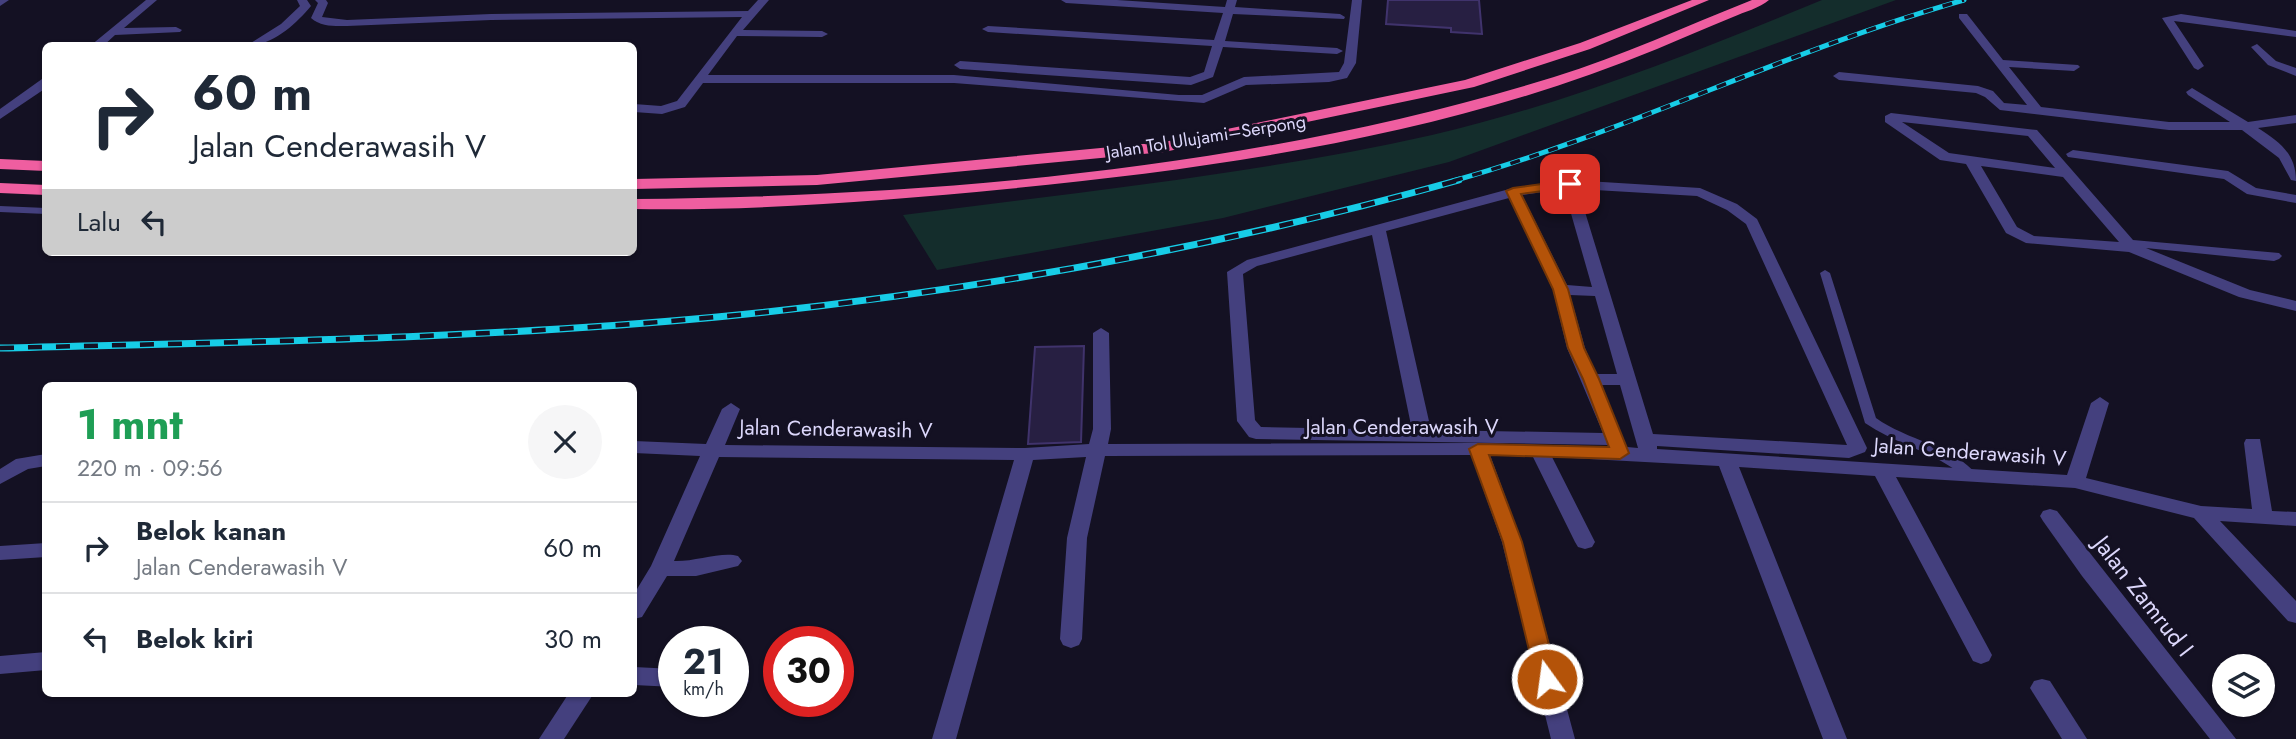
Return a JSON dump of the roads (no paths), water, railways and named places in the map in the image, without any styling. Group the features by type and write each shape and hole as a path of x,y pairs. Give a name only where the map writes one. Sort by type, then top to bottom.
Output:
{"highway":[{"name":"Jalan Tol Ulujami–Serpong","path":"637,184 817,180 1164,146 1328,116 1469,84 1585,46 1703,0"},
{"name":"Jalan Tol Ulujami–Serpong","path":"637,204 717,204 910,194 1213,160 1321,141 1461,109 1591,69 1763,0"},
{"path":"0,164 42,166"},
{"path":"0,188 42,190"}],"street":[{"path":"100,42 152,0"},
{"path":"257,42 296,17 306,6 302,0"},
{"path":"320,0 323,3 316,18 324,22 347,23 491,17 751,14"},
{"path":"637,108 674,108 681,104 734,33 764,0"},
{"path":"1066,0 1231,5 1340,17"},
{"path":"699,79 954,79 1204,99 1244,81 1329,78 1343,75 1350,63 1357,0"},
{"path":"960,65 1191,81 1209,74 1231,5"},
{"path":"1963,16 2037,110"},
{"path":"2198,66 2167,18 2181,17 2296,34"},
{"path":"988,29 1337,51"},
{"path":"114,32 176,30"},
{"path":"734,33 822,34"},
{"path":"2257,47 2272,63 2296,72"},
{"path":"2001,63 2074,67"},
{"path":"1839,76 1978,90 1989,94 1997,105 2169,126 2248,126 2296,119"},
{"path":"0,115 42,85"},
{"path":"2192,92 2248,126 2284,156 2296,177"},
{"path":"2064,173 1972,162 1935,152 1889,119 1891,117 2025,130 2037,136 2064,173 2129,245 2245,294 2296,306"},
{"path":"2073,153 2228,174 2252,191 2296,199"},
{"path":"1972,162 2011,230 2031,240 2274,256"},
{"path":"1513,191 1561,289 1576,348 1618,446 1423,437 1264,434 1251,430 1246,421 1235,272 1252,263 1513,191 1570,184 1700,192 1732,207 1752,222 1858,448 1849,452 1647,447 1570,184"},
{"path":"1378,230 1423,437"},
{"path":"1561,289 1603,292"},
{"path":"1071,639 1077,538 1102,429 1101,334"},
{"path":"1591,379 1626,380"},
{"path":"2075,482 2100,403"},
{"path":"637,606 661,567 731,409"},
{"path":"2253,443 2263,518"},
{"name":"Jalan Cenderawasih V","path":"637,447 714,451 1025,453 1096,450 1539,450 1647,447 1726,458 2075,482 2201,513 2296,519"},
{"path":"1478,449 1512,542 1563,739"},
{"path":"1539,450 1585,542"},
{"path":"944,739 1025,453"},
{"path":"1726,458 1835,739"},
{"path":"0,478 23,463 42,461"},
{"path":"1881,468 1981,655"},
{"path":"2201,513 2296,615"},
{"name":"Jalan Zamrud I","path":"2050,516 2090,571 2224,739"},
{"path":"0,553 42,550"},
{"path":"661,567 676,570 702,568 731,561"},
{"path":"0,665 42,661"},
{"path":"637,677 658,678"},
{"path":"2042,688 2075,739"},
{"path":"551,739 579,697"}],"lane":[{"path":"0,209 42,211"},
{"path":"1825,273 1870,420 1884,432 1959,463 1970,475"}],"railway":[{"path":"1453,181 1582,139 1835,42 1964,0"},
{"path":"0,348 449,335 628,324 811,307 998,281 1184,247 1276,227 1459,180"}]}
